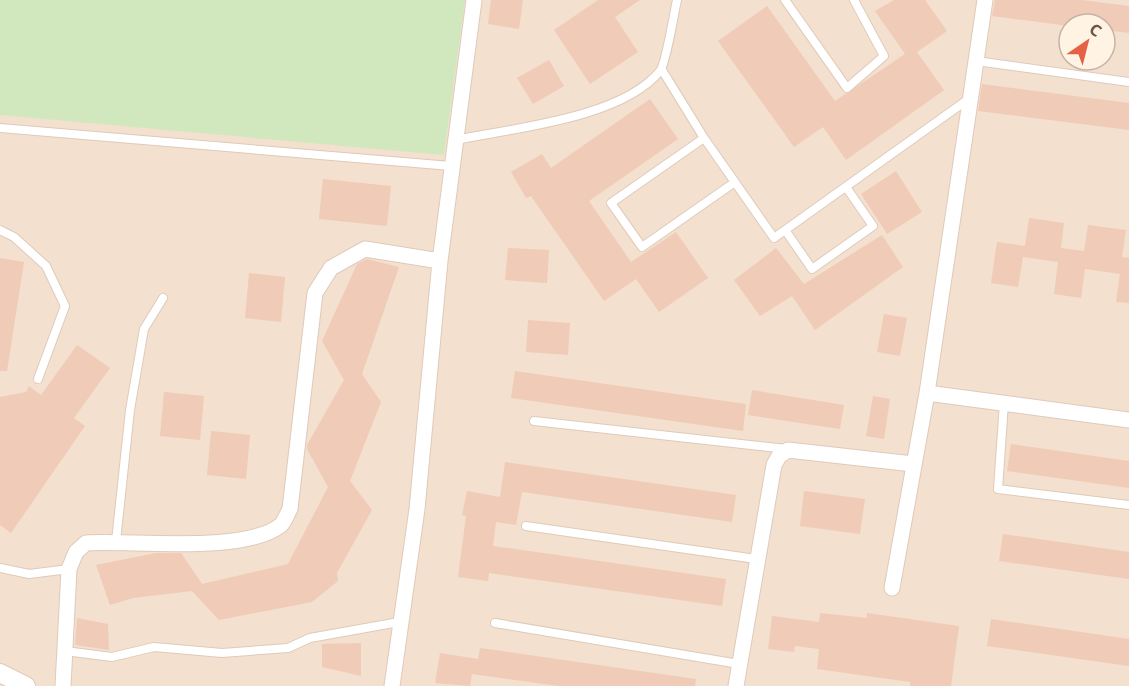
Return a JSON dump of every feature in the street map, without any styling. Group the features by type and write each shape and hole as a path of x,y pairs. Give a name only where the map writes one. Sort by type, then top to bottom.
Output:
{"street":[{"path":"392,686 399,622 417,509 440,261 474,0"},
{"path":"892,588 927,393 985,0"},
{"path":"63,686 69,569 76,552 86,543 116,541 200,544 268,532 282,524 290,509 315,293 331,268 365,249 440,261"},
{"path":"927,393 1129,420"},
{"path":"736,686 756,559 774,465 779,456 789,450 913,464"},
{"path":"0,673 21,685"}],"lane":[{"path":"454,141 601,110 628,97 662,70 676,0"},
{"path":"785,0 846,88 884,56 854,0"},
{"path":"976,61 1129,82"},
{"path":"662,70 704,138 774,238 971,97"},
{"path":"0,128 451,166"},
{"path":"704,138 611,203 617,212 642,247 735,182"},
{"path":"785,230 812,269 821,263 873,226 846,187"},
{"path":"0,230 14,237 46,266 65,306 38,379"},
{"path":"116,541 130,410 144,329 164,298"},
{"path":"1004,403 999,489 1129,505"},
{"path":"534,421 789,450"},
{"path":"526,526 756,559"},
{"path":"0,568 29,574 69,569"},
{"path":"65,651 112,657 154,647 222,653 288,648 310,638 399,622"},
{"path":"495,623 739,664"}],"shaded area":[{"path":"0,0 1129,0 1129,686 0,686"}],"green space":[{"path":"0,0 465,0 444,155 0,115"}],"building":[{"path":"491,0 523,0 519,29 488,24"},
{"path":"598,0 640,0 615,17 638,52 590,84 554,30"},
{"path":"894,0 925,0 947,31 917,52 944,90 846,160 823,127 794,147 718,41 767,6 835,101 905,54 875,11"},
{"path":"995,0 1082,0 1129,6 1129,33 1117,32 1117,12 1057,12 1057,24 992,16"},
{"path":"549,60 564,86 533,104 517,78"},
{"path":"982,84 1129,103 1129,130 978,111"},
{"path":"650,99 678,139 589,201 631,262 676,232 708,278 659,312 636,279 604,301 531,196 526,198 511,172 542,154 551,168"},
{"path":"896,171 922,212 887,234 861,194"},
{"path":"323,179 391,186 387,226 319,219"},
{"path":"1029,218 1064,223 1061,248 1084,251 1088,225 1126,230 1122,257 1129,258 1129,303 1116,302 1120,274 1085,269 1081,298 1054,294 1058,262 1023,257 1018,287 991,283 997,242 1025,246"},
{"path":"882,235 903,267 815,330 792,296 760,316 734,280 776,248 804,284"},
{"path":"508,248 549,250 547,283 505,280"},
{"path":"0,258 24,262 7,371 0,371"},
{"path":"367,259 399,267 362,374 381,402 350,481 372,510 337,573 338,581 312,602 219,620 192,591 133,598 110,605 96,565 156,553 181,553 202,584 288,564 328,487 307,445 344,380 322,341 357,264"},
{"path":"249,273 285,277 281,322 245,318"},
{"path":"884,314 907,318 900,356 877,352"},
{"path":"528,320 570,323 568,355 526,352"},
{"path":"77,345 110,368 74,418 85,426 11,533 0,525 0,397 26,392 29,386 41,395"},
{"path":"515,371 746,404 743,431 511,398"},
{"path":"752,390 844,405 840,429 748,415"},
{"path":"164,392 204,396 200,440 160,436"},
{"path":"873,396 890,399 884,439 866,436"},
{"path":"211,431 250,435 246,479 207,475"},
{"path":"1011,444 1129,461 1129,488 1007,471"},
{"path":"505,462 736,495 732,522 522,492 516,525 496,522 493,546 726,579 722,606 489,573 488,581 458,577 466,516 462,515 467,491 500,497"},
{"path":"804,491 865,499 860,534 800,526"},
{"path":"1003,534 1129,552 1129,579 999,561"},
{"path":"820,613 867,618 867,613 959,626 951,686 910,686 910,682 817,669 819,649 795,646 794,652 768,649 772,616 819,622"},
{"path":"77,618 108,624 109,650 75,645"},
{"path":"991,619 1129,639 1129,666 987,646"},
{"path":"361,643 361,676 322,667 322,644"},
{"path":"480,648 696,679 695,686 558,686 472,674 470,686 435,683 440,653 478,659"}]}
